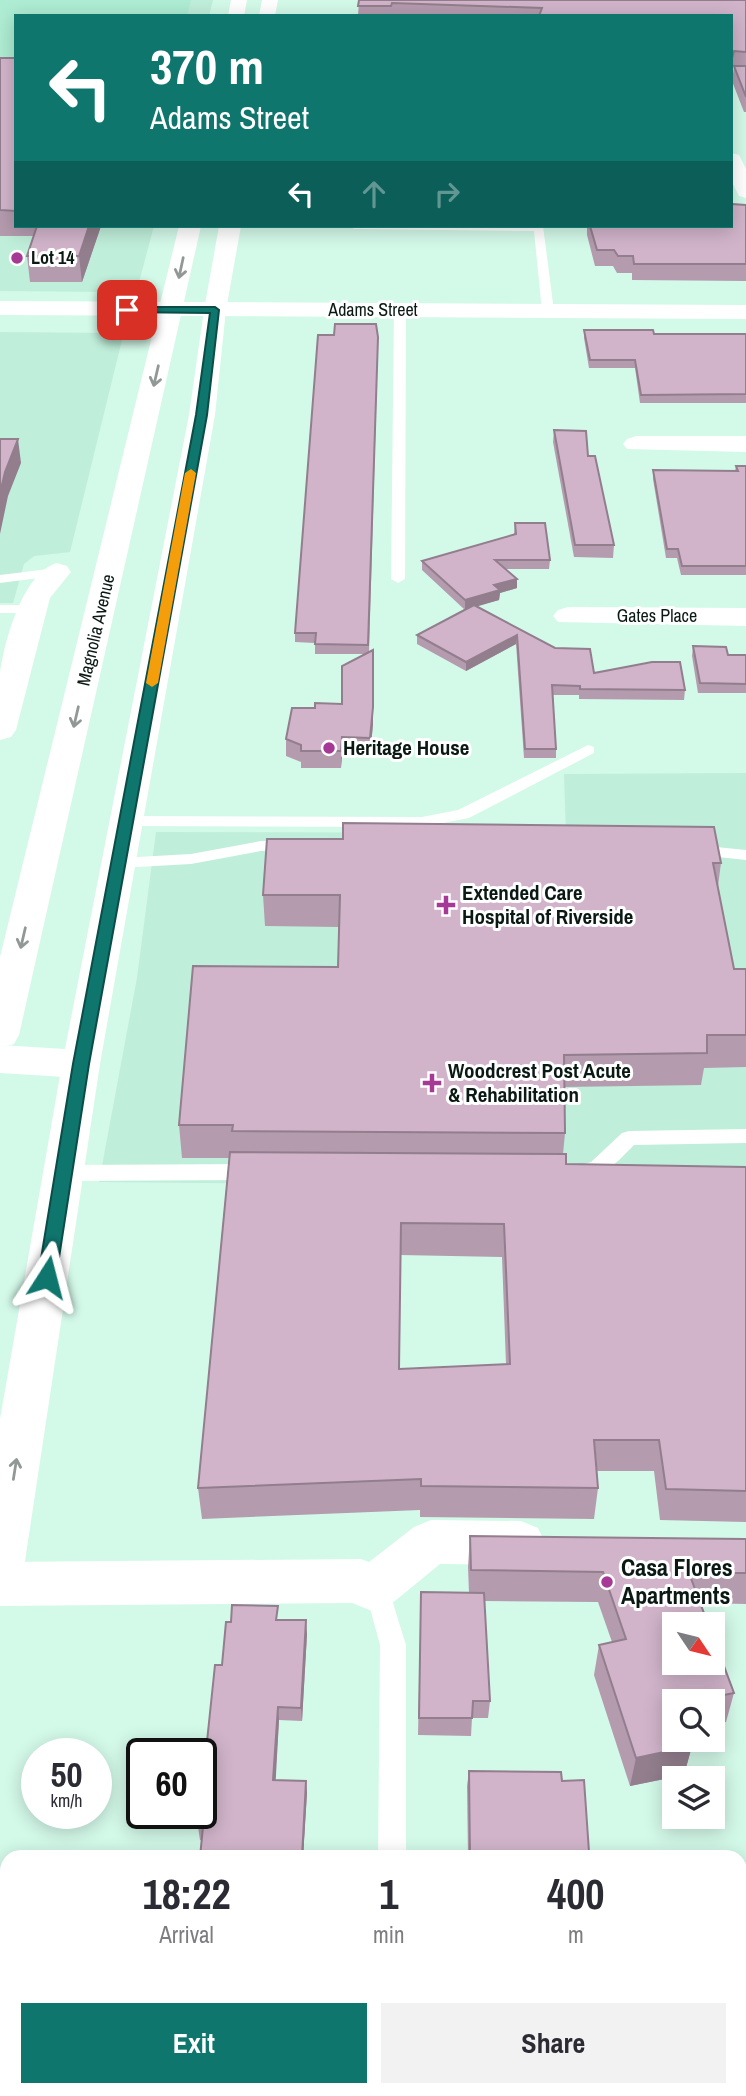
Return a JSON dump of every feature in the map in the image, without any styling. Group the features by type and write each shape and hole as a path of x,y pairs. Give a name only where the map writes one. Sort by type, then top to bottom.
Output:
{"main road":[{"path":"733,161 746,192"},
{"name":"Magnolia Avenue","path":"0,1035 190,228"},
{"path":"0,1561 81,1064 202,415 215,310 230,228"},
{"name":"Adams Street","path":"0,308 746,312"},
{"path":"636,444 746,444"},
{"path":"0,730 36,596 57,572"},
{"name":"Gates Place","path":"568,616 746,617"},
{"path":"0,1059 81,1064"},
{"path":"0,1584 360,1581 372,1589 431,1542 568,1544"}],"lane":[{"path":"539,228 548,311"},
{"path":"398,579 400,310"},
{"path":"0,579 57,572"},
{"path":"0,609 33,609"},
{"path":"126,821 422,822 463,814 588,750"},
{"path":"118,863 191,859 261,846 315,845"},
{"path":"677,849 746,855"},
{"path":"556,1176 570,1176 598,1167 629,1139 746,1136"},
{"path":"64,1173 270,1172"},
{"path":"372,1589 379,1595 393,1645 392,1850"}],"shaded area":[{"path":"0,0 213,0 210,14 14,14 14,228 153,228 139,282 113,292 0,291"},
{"path":"0,0 191,0 188,14 14,14 14,65 0,65"},
{"path":"0,332 106,333 122,340 70,552 34,556 24,564 13,603 0,603"},
{"path":"746,773 746,1188 99,1182 137,978 156,832 566,833 564,774"}],"building":[{"path":"359,0 746,0 746,52 734,51 733,54 733,14 540,14 542,8 392,3 391,6 358,6"},
{"path":"0,58 14,58 14,211 0,210"},
{"path":"734,66 746,66 746,97"},
{"path":"733,204 746,205 746,264 634,264 633,256 618,256 614,250 597,250 591,228 733,228"},
{"path":"36,228 88,228 79,256 27,256"},
{"path":"335,324 376,324 378,337 368,645 315,644 316,633 295,633 318,335 334,335"},
{"path":"584,330 653,330 654,334 746,334 746,394 641,395 635,360 590,360"},
{"path":"554,430 586,431 588,456 595,456 614,545 575,545"},
{"path":"0,439 18,439 0,493"},
{"path":"736,466 746,466 746,566 682,566 678,549 667,549 653,470 738,471"},
{"path":"515,523 545,523 550,560 495,560 517,579 494,585 500,590 465,600 422,561 516,534"},
{"path":"474,605 555,648 590,649 594,673 652,662 680,662 685,690 580,689 580,686 552,685 556,749 525,749 517,635 466,662 417,635"},
{"path":"693,646 726,647 728,655 746,655 746,684 700,683"},
{"path":"373,650 370,738 342,737 341,751 301,751 301,745 286,739 292,708 315,708 315,703 342,704 342,666"},
{"path":"343,823 714,827 721,863 713,863 734,969 746,969 746,1035 707,1035 707,1053 564,1055 565,1133 232,1131 233,1125 179,1125 193,966 338,967 340,895 263,895 267,839 343,839"},
{"path":"230,1152 566,1154 566,1164 746,1167 746,1491 666,1489 659,1440 594,1440 598,1488 421,1486 421,1479 198,1488","holes":["401,1223 504,1224 510,1364 399,1369"]},
{"path":"470,1536 746,1539 746,1573 689,1573 704,1612 662,1612 662,1675 725,1675 725,1669 734,1693 725,1695 725,1689 662,1689 664,1752 636,1758 599,1645 626,1639 603,1572 471,1570"},
{"path":"421,1592 484,1593 490,1701 473,1701 472,1718 419,1718"},
{"path":"232,1605 278,1606 276,1620 306,1620 301,1708 278,1707 273,1780 306,1781 302,1850 201,1850 203,1829 217,1829 217,1738 207,1738 215,1665 222,1665 226,1622 231,1622"},
{"path":"469,1771 561,1772 562,1781 584,1780 589,1850 470,1850"}],"slow traffic":[{"path":"152,683 191,473"}],"place":[{"name":"Lot 14","path":"17,258"},
{"name":"Heritage House","path":"329,748"},
{"name":"Extended Care Hospital of Riverside","path":"446,905"},
{"name":"Woodcrest Post Acute & Rehabilitation","path":"432,1083"},
{"name":"Casa Flores Apartments","path":"607,1582"}],"route":[{"path":"47,1277 81,1064 202,415 215,310 127,310"}]}
